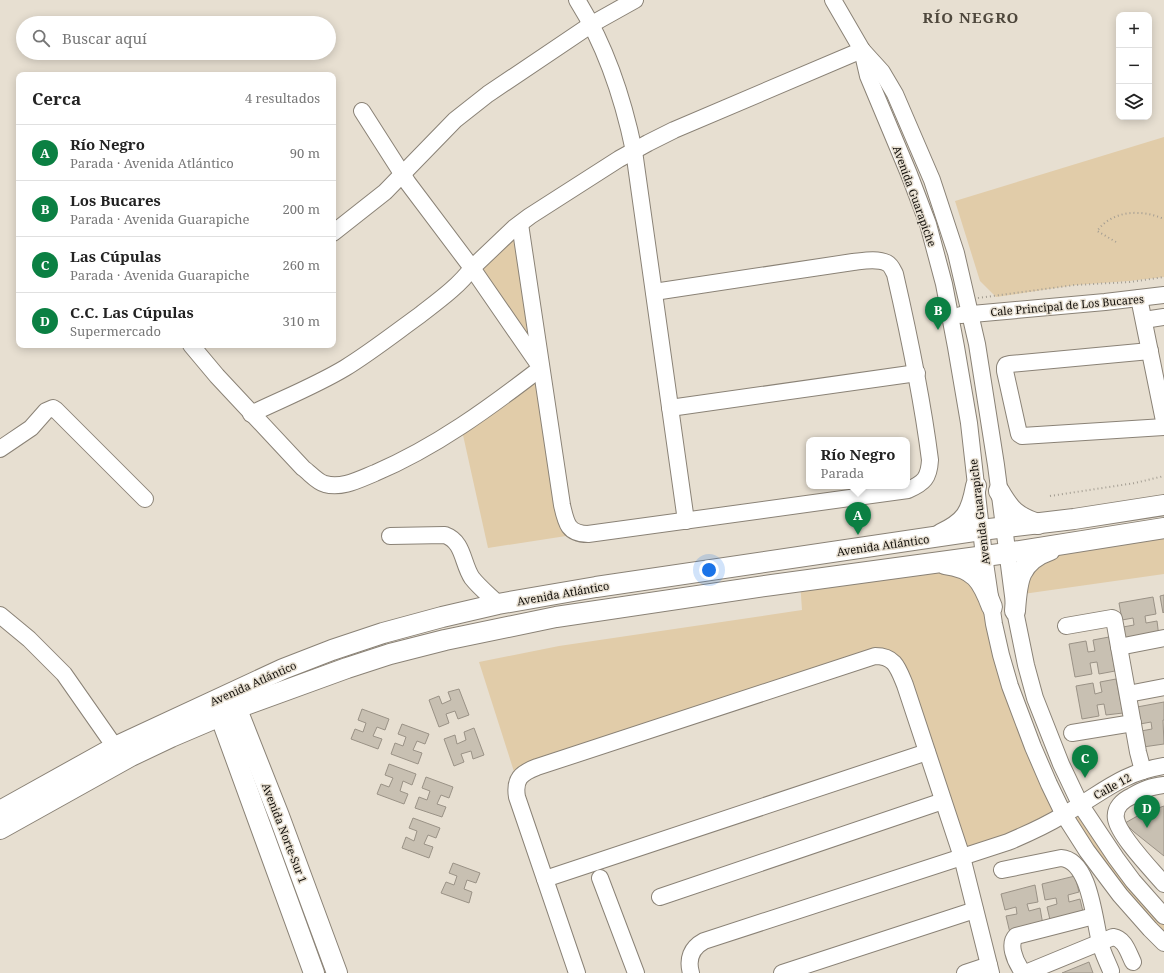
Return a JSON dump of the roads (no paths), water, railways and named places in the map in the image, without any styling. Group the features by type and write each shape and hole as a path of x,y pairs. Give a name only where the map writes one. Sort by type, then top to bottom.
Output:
{"main road":[{"path":"925,539 953,528 960,522 973,504 976,486"},
{"path":"999,491 1008,507 1016,514 1025,520 1038,524"},
{"name":"Avenida Atlántico","path":"0,829 131,756 171,737 283,668 383,633 498,604 596,587 981,530 1038,524 1164,506"},
{"name":"Avenida Atlántico","path":"0,810 115,747 171,719 340,671 390,654 445,640 556,616 1007,553 1164,528"},
{"path":"1015,611 1017,585 1028,562 1035,556 1074,542"},
{"path":"929,563 961,567 970,571 983,586 992,606"},
{"name":"Avenida Norte-Sur 1","path":"225,704 314,973"},
{"name":"Avenida Norte-Sur 1","path":"225,704 279,816 337,973"}],"street":[{"path":"577,0 600,40 621,100 634,151 686,521"},
{"path":"336,231 385,192 438,138 468,110 488,94 592,24 635,0"},
{"name":"Avenida Guarapiche","path":"834,0 862,50 882,72 895,94 927,167 945,215 956,253 969,307 988,410 1015,611 1026,665 1035,698 1061,764 1080,804 1133,881 1163,913"},
{"path":"251,414 316,383 344,368 371,350 430,307 458,283 472,268 520,224 570,190 634,151 674,130 862,50"},
{"name":"Avenida Guarapiche","path":"862,50 868,76 928,224 944,284 969,423 984,556 992,606 1001,655 1019,713 1049,784 1064,815 1087,851 1120,895 1164,943"},
{"path":"362,111 403,175 472,268 541,368"},
{"path":"520,224 562,505 566,520 569,527 573,531 579,534 588,534 908,490 918,486 924,481 930,468 930,460 917,373 895,274 892,267 887,263 868,261 853,262 654,292"},
{"name":"Cale Principal de Los Bucares","path":"950,316 969,307 1041,308 1164,295"},
{"path":"1139,298 1164,422"},
{"path":"1144,320 1164,317"},
{"path":"194,348 251,414 303,468 325,484 340,485 366,477 418,453 471,420 541,368"},
{"path":"1150,351 1010,364 1006,365 1005,371 1019,434 1022,436 1164,427"},
{"path":"670,408 917,373"},
{"path":"0,449 30,428 46,411 53,408 144,499"},
{"path":"390,536 445,535 453,538 460,547 472,578 498,604"},
{"path":"0,615 64,674 115,747"},
{"path":"1066,626 1112,618 1114,619 1143,771"},
{"path":"1119,647 1164,638"},
{"path":"577,973 517,797 517,782 522,774 529,770 875,656 890,658 900,672 962,857 990,966"},
{"path":"1128,694 1164,687"},
{"path":"1072,733 1133,722"},
{"path":"545,880 927,752"},
{"name":"Calle 12","path":"691,973 689,961 690,954 697,945 704,941 1008,842 1036,830 1064,815 1119,780 1143,771 1164,766"},
{"path":"1164,785 1149,787 1125,799 1117,810 1116,819 1135,851 1164,884"},
{"path":"660,897 944,801"},
{"path":"1002,870 1062,858 1069,860 1077,866 1083,876 1100,942 1111,971"},
{"path":"600,878 636,973"},
{"path":"782,973 975,910"},
{"path":"1094,916 1018,935 1012,941 1014,954 1022,971 1028,972 1113,937 1121,940 1133,962"},
{"path":"965,973 990,966 1014,954"}],"place":[{"name":"Los Bucares","path":"938,330"},
{"name":"Río Negro","path":"858,535"},
{"name":"Las Cúpulas","path":"1085,778"},
{"name":"C.C. Las Cúpulas","path":"1147,828"}],"district":[{"name":"RÍO NEGRO","path":"971,17"}]}
